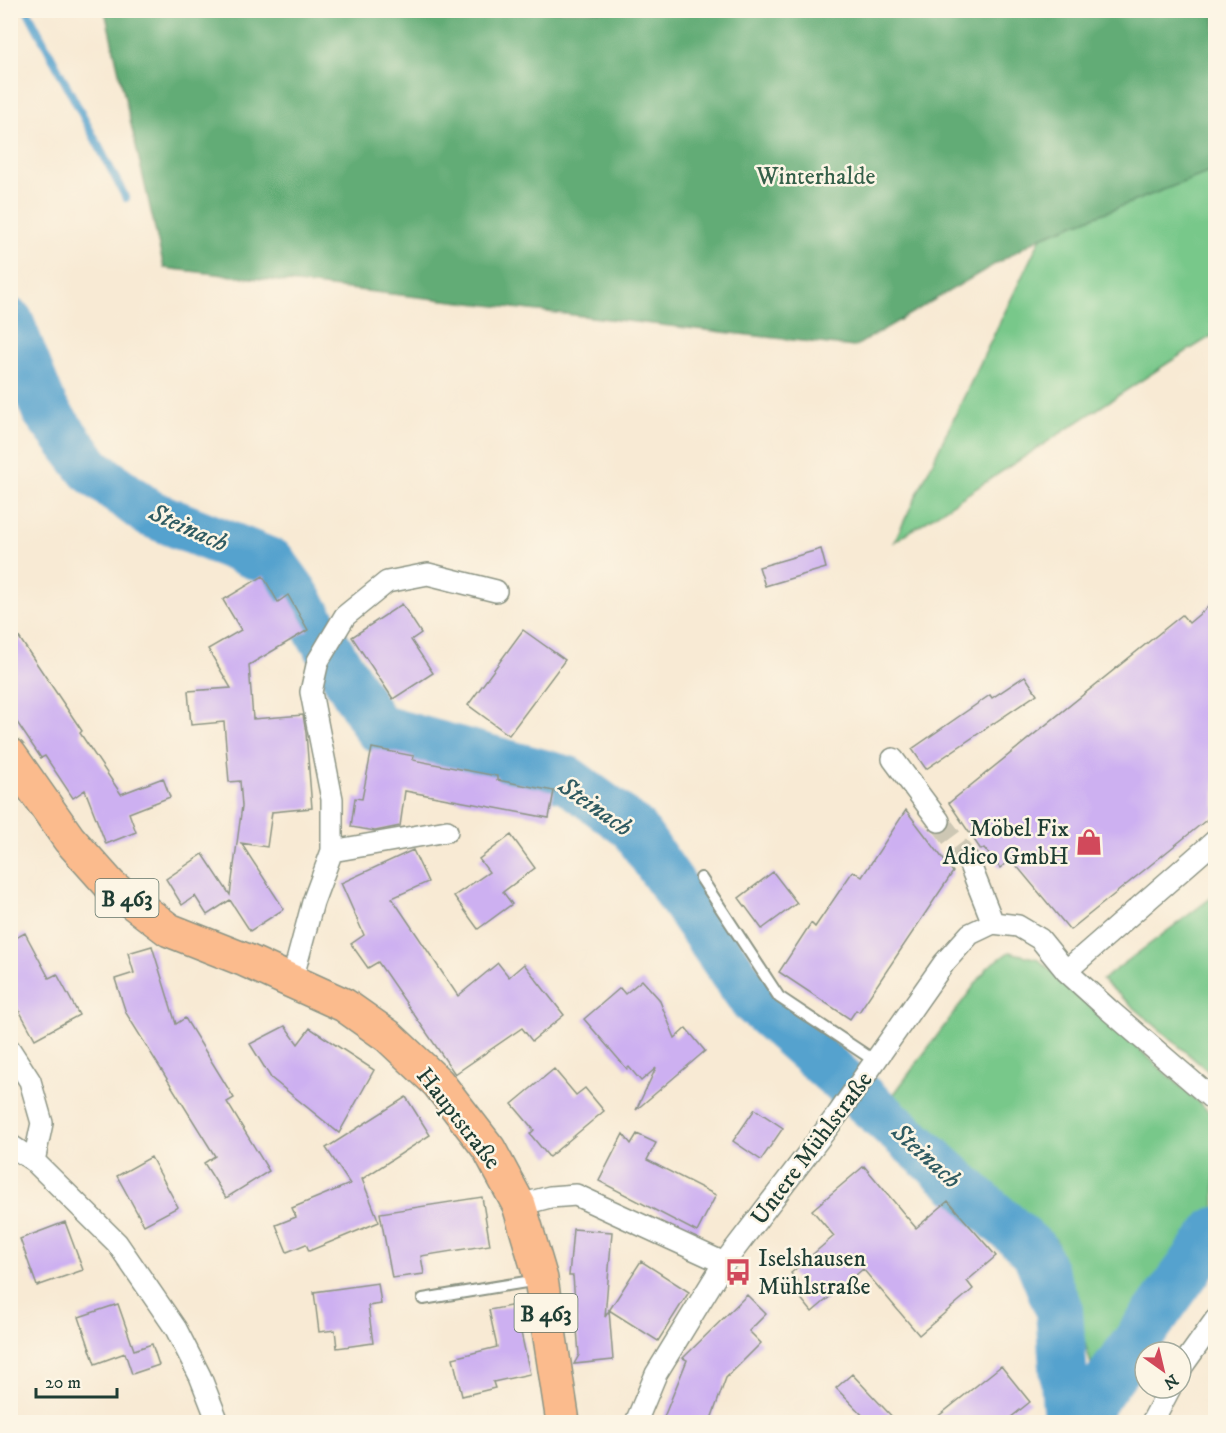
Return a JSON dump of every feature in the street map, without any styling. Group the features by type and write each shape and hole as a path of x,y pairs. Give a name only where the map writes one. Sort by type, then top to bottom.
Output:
{"main road":[{"name":"B 463","path":"10,755 69,839 111,886 169,930 292,980"},
{"name":"Hauptstraße","path":"292,980 344,1005 388,1036 438,1083 489,1149 519,1205 541,1279 563,1422"}],"street":[{"path":"292,980 313,902 332,851 332,799 311,692 318,661 345,616 387,582 428,574 496,591"},
{"path":"893,759 939,821"},
{"path":"332,851 447,831"},
{"path":"1066,971 1215,840"},
{"path":"968,860 993,923 1018,927 1040,939 1066,971 1107,1010 1215,1102"},
{"name":"Untere Mühlstraße","path":"636,1422 656,1374 724,1263 838,1114 944,963 970,934 993,923"},
{"path":"10,1050 30,1082 42,1123 34,1161"},
{"path":"10,1145 34,1161 117,1243 176,1329 200,1376 218,1422"},
{"path":"519,1205 550,1197 576,1195 724,1263"},
{"path":"1193,1351 1215,1319"},
{"path":"1152,1422 1164,1400"}],"lane":[{"path":"701,878 779,997 870,1069"},
{"path":"423,1299 541,1279"}],"green space":[{"name":"Winterhalde","path":"105,11 1215,11 1215,170 1041,237 854,347 164,268"},
{"path":"1215,170 1215,334 894,542 1041,237"},
{"path":"1215,895 1215,1077 1102,980"},
{"path":"1009,952 1038,959 1215,1117 1215,1217 1098,1389 1056,1240 891,1098 988,967"}],"building":[{"path":"821,549 826,568 765,586 759,567"},
{"path":"263,576 278,602 288,595 308,630 249,665 253,719 303,715 312,808 272,812 267,847 241,843 284,909 250,931 230,900 207,915 195,896 182,905 166,879 203,854 230,895 242,806 240,781 229,782 224,722 191,725 188,691 231,688 208,649 241,630 223,600"},
{"path":"1215,601 1215,813 1070,930 1011,859 1000,868 984,848 981,850 949,803 1182,615 1189,623"},
{"path":"402,604 421,633 411,640 433,673 393,699 352,637"},
{"path":"10,624 121,794 163,778 170,797 129,813 136,832 106,844 85,790 73,798 45,756 41,758 10,712"},
{"path":"523,630 565,660 509,735 468,705"},
{"path":"1025,676 1037,694 926,769 912,749 990,695 992,698"},
{"path":"372,748 414,756 413,760 497,776 497,780 554,791 549,818 405,791 400,826 375,831 351,827 355,798 362,799"},
{"path":"906,810 953,872 859,1012 856,1010 850,1019 779,972 811,923 815,927 853,871 862,877"},
{"path":"511,835 535,868 503,892 512,904 478,929 454,896 489,872 479,859"},
{"path":"413,850 428,882 392,898 458,996 498,963 509,977 524,964 564,1015 532,1041 522,1028 455,1074 378,962 368,968 351,944 364,935 341,883"},
{"path":"773,872 797,903 762,929 739,898"},
{"path":"25,933 49,978 57,974 79,1015 35,1039 10,994 10,941"},
{"path":"152,946 176,1024 185,1018 234,1098 227,1102 269,1171 226,1198 204,1163 215,1156 126,1013 115,979 134,973 128,953"},
{"path":"642,980 659,999 675,1038 686,1028 705,1051 636,1110 656,1068 641,1081 629,1067 627,1069 584,1019 620,988 625,994"},
{"path":"285,1026 298,1044 310,1028 374,1070 339,1133 271,1078 250,1044"},
{"path":"554,1069 576,1095 585,1088 604,1111 549,1157 530,1134 534,1130 512,1104"},
{"path":"406,1097 430,1135 362,1179 379,1222 309,1251 306,1244 287,1252 276,1225 296,1217 292,1208 350,1184 326,1148"},
{"path":"755,1109 783,1128 761,1160 733,1141"},
{"path":"623,1134 631,1144 637,1134 656,1143 647,1160 716,1195 697,1232 599,1181"},
{"path":"151,1157 178,1207 144,1225 117,1176"},
{"path":"864,1166 916,1228 948,1201 996,1256 967,1281 973,1289 919,1335 863,1269 812,1312 799,1296 805,1290 791,1273 834,1236 812,1210"},
{"path":"482,1197 490,1245 421,1256 424,1274 392,1278 380,1213"},
{"path":"65,1222 83,1270 37,1286 20,1239"},
{"path":"573,1229 612,1232 605,1317 609,1311 613,1360 574,1364 579,1355 573,1276 569,1276"},
{"path":"641,1261 689,1292 658,1341 609,1310"},
{"path":"378,1283 381,1304 368,1306 373,1343 337,1348 335,1330 319,1332 314,1292"},
{"path":"747,1295 766,1314 749,1331 761,1343 726,1378 710,1422 662,1422 687,1360 683,1358"},
{"path":"118,1304 134,1350 152,1344 159,1365 132,1374 125,1353 95,1364 79,1317"},
{"path":"515,1305 530,1374 493,1382 495,1388 462,1396 453,1358 497,1347 489,1310"},
{"path":"1001,1366 1030,1402 1005,1422 931,1422"},
{"path":"852,1374 897,1422 869,1422 836,1388"}],"waterway":[{"path":"27,10 126,198"},
{"name":"Steinach","path":"10,322 45,410 90,469 149,513 273,563 294,592 377,728 568,780 633,828 753,1001 1035,1251 1059,1310 1067,1422"},
{"path":"1078,1422 1216,1231"}],"tunnel":[{"path":"939,821 968,860"}],"place":[{"name":"Möbel Fix Adico GmbH","path":"1089,842"},
{"name":"Iselshausen Mühlstraße","path":"738,1272"}]}
